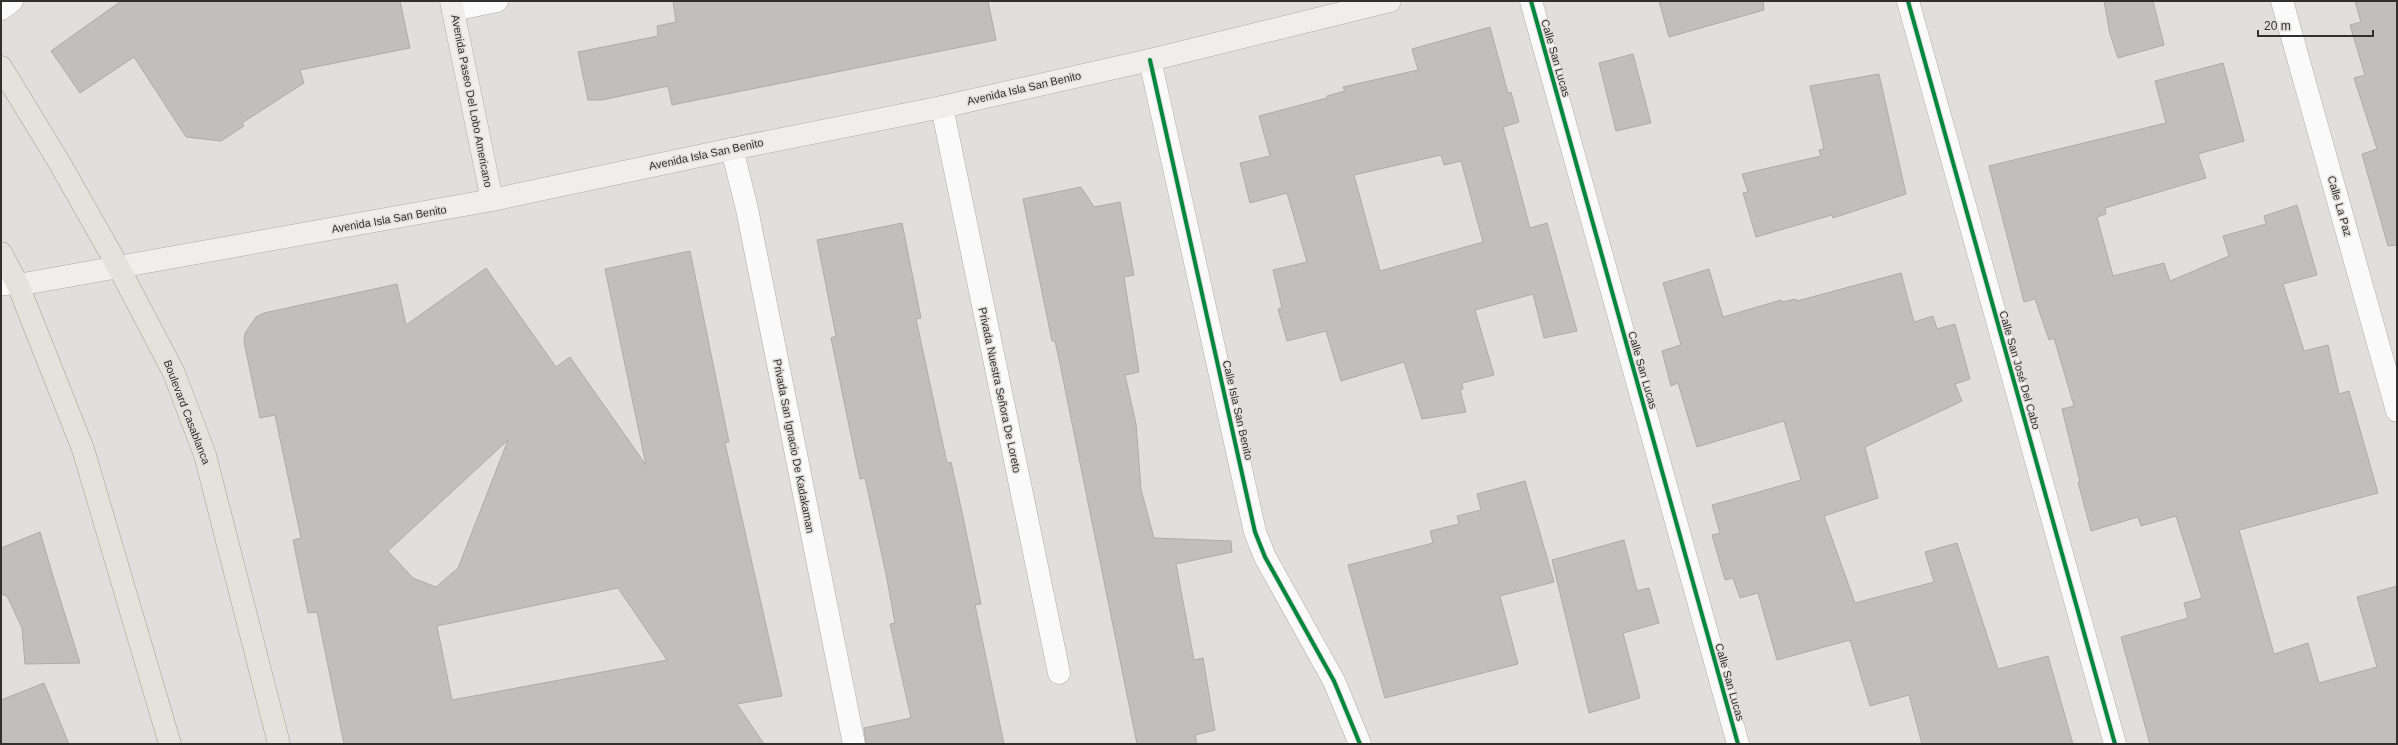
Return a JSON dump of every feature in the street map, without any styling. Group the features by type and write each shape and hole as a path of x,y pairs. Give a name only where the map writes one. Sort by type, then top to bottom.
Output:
{"main road":[{"name":"Avenida Isla San Benito","path":"10,286 119,268 492,200 732,149 942,107 1150,60 1390,1"},
{"name":"Avenida Paseo Del Lobo Americano","path":"452,5 492,200"},
{"name":"Boulevard Casablanca","path":"1,67 59,162 119,268 174,374 205,455 279,744"},
{"path":"1,253 10,286 83,449 170,744"}],"street":[{"path":"1,9 12,1"},
{"path":"452,5 497,1"},
{"name":"Calle San Lucas","path":"1531,1 1738,744"},
{"name":"Calle San José Del Cabo","path":"1908,1 2115,744"},
{"name":"Calle La Paz","path":"2282,1 2397,411"},
{"name":"Calle Isla San Benito","path":"1150,60 1256,532 1265,557 1334,680 1360,744"},
{"name":"Privada Nuestra Señora De Loreto","path":"942,107 1059,672"},
{"name":"Privada San Ignacio De Kadakaman","path":"732,149 747,210 854,744"}],"building":[{"path":"121,1 400,1 410,48 300,70 304,83 242,123 244,126 221,141 186,137 134,57 80,93 51,51"},
{"path":"673,1 988,1 996,40 672,105 668,86 602,100 588,100 578,52 658,36 657,26 676,22"},
{"path":"1659,1 1763,1 1764,10 1669,37"},
{"path":"2104,1 2153,1 2164,45 2118,58 2110,34"},
{"path":"2355,1 2397,1 2397,245 2388,246 2362,154 2377,149 2354,78 2365,75 2350,25 2361,22"},
{"path":"1490,27 1508,93 1511,92 1519,122 1503,127 1530,228 1547,223 1577,331 1544,338 1533,294 1475,310 1494,375 1462,383 1463,389 1460,390 1466,412 1422,419 1404,362 1341,381 1326,331 1287,341 1278,309 1282,308 1273,270 1307,262 1287,193 1250,203 1240,163 1270,156 1259,116 1327,98 1327,96 1345,91 1343,87 1418,70 1412,49","holes":["1441,155 1444,165 1461,161 1483,242 1380,271 1354,175"]},
{"path":"1633,54 1651,123 1616,131 1599,63"},
{"path":"2223,63 2244,141 2198,154 2206,178 2105,208 2106,214 2097,217 2113,276 2164,263 2170,281 2229,256 2223,236 2266,224 2264,216 2297,205 2317,275 2283,284 2304,351 2328,345 2339,394 2349,391 2378,493 2239,530 2274,654 2308,643 2319,683 2377,667 2357,597 2397,586 2397,744 2150,744 2121,637 2188,618 2184,603 2202,598 2176,516 2141,526 2138,517 2091,531 2078,482 2080,482 2062,409 2074,406 2054,338 2049,340 2035,299 2024,302 1989,166 2166,123 2155,81"},
{"path":"1879,74 1906,194 1833,218 1832,215 1756,237 1743,193 1748,192 1742,174 1821,156 1819,150 1824,149 1810,86"},
{"path":"1081,187 1094,207 1120,202 1134,275 1124,277 1139,372 1125,375 1136,424 1141,489 1154,538 1231,541 1232,552 1176,564 1194,660 1203,658 1215,730 1195,735 1197,744 1137,744 1060,364 1055,341 1052,341 1023,199"},
{"path":"902,223 921,318 916,319 947,463 951,462 962,512 981,604 975,605 1004,744 866,744 864,728 911,718 890,624 895,623 886,574 865,478 860,479 831,338 836,336 817,240"},
{"path":"690,251 729,442 725,443 782,696 737,704 764,744 344,744 317,612 308,613 293,540 301,538 275,415 260,418 244,342 245,333 256,317 264,313 397,284 406,325 486,268 556,367 570,357 646,465 605,269","holes":["508,440 458,568 436,587 413,578 388,551","618,588 667,660 452,700 437,626"]},
{"path":"1709,269 1723,317 1781,300 1781,302 1796,299 1797,301 1901,273 1914,322 1933,316 1937,329 1955,324 1970,379 1955,384 1962,401 1865,447 1878,498 1824,516 1855,603 1934,582 1925,552 1957,543 1998,669 2048,656 2073,744 1922,744 1909,695 1870,706 1850,640 1777,660 1758,593 1740,598 1733,578 1725,580 1712,535 1720,533 1712,505 1801,480 1784,421 1697,447 1678,383 1671,386 1662,351 1681,345 1663,283"},
{"path":"1525,481 1554,582 1500,596 1518,664 1385,698 1348,565 1433,543 1430,531 1459,524 1457,516 1481,510 1477,494"},
{"path":"40,532 80,663 25,664 22,628 7,596 1,594 1,548"},
{"path":"1624,540 1637,591 1649,588 1659,623 1623,633 1640,698 1589,713 1552,560"},
{"path":"44,683 69,744 1,744 1,700"}],"cycle path":[{"path":"1531,1 1738,744"},
{"path":"1908,1 2115,744"},
{"path":"1150,60 1255,532 1265,557 1334,681 1360,744"}]}
